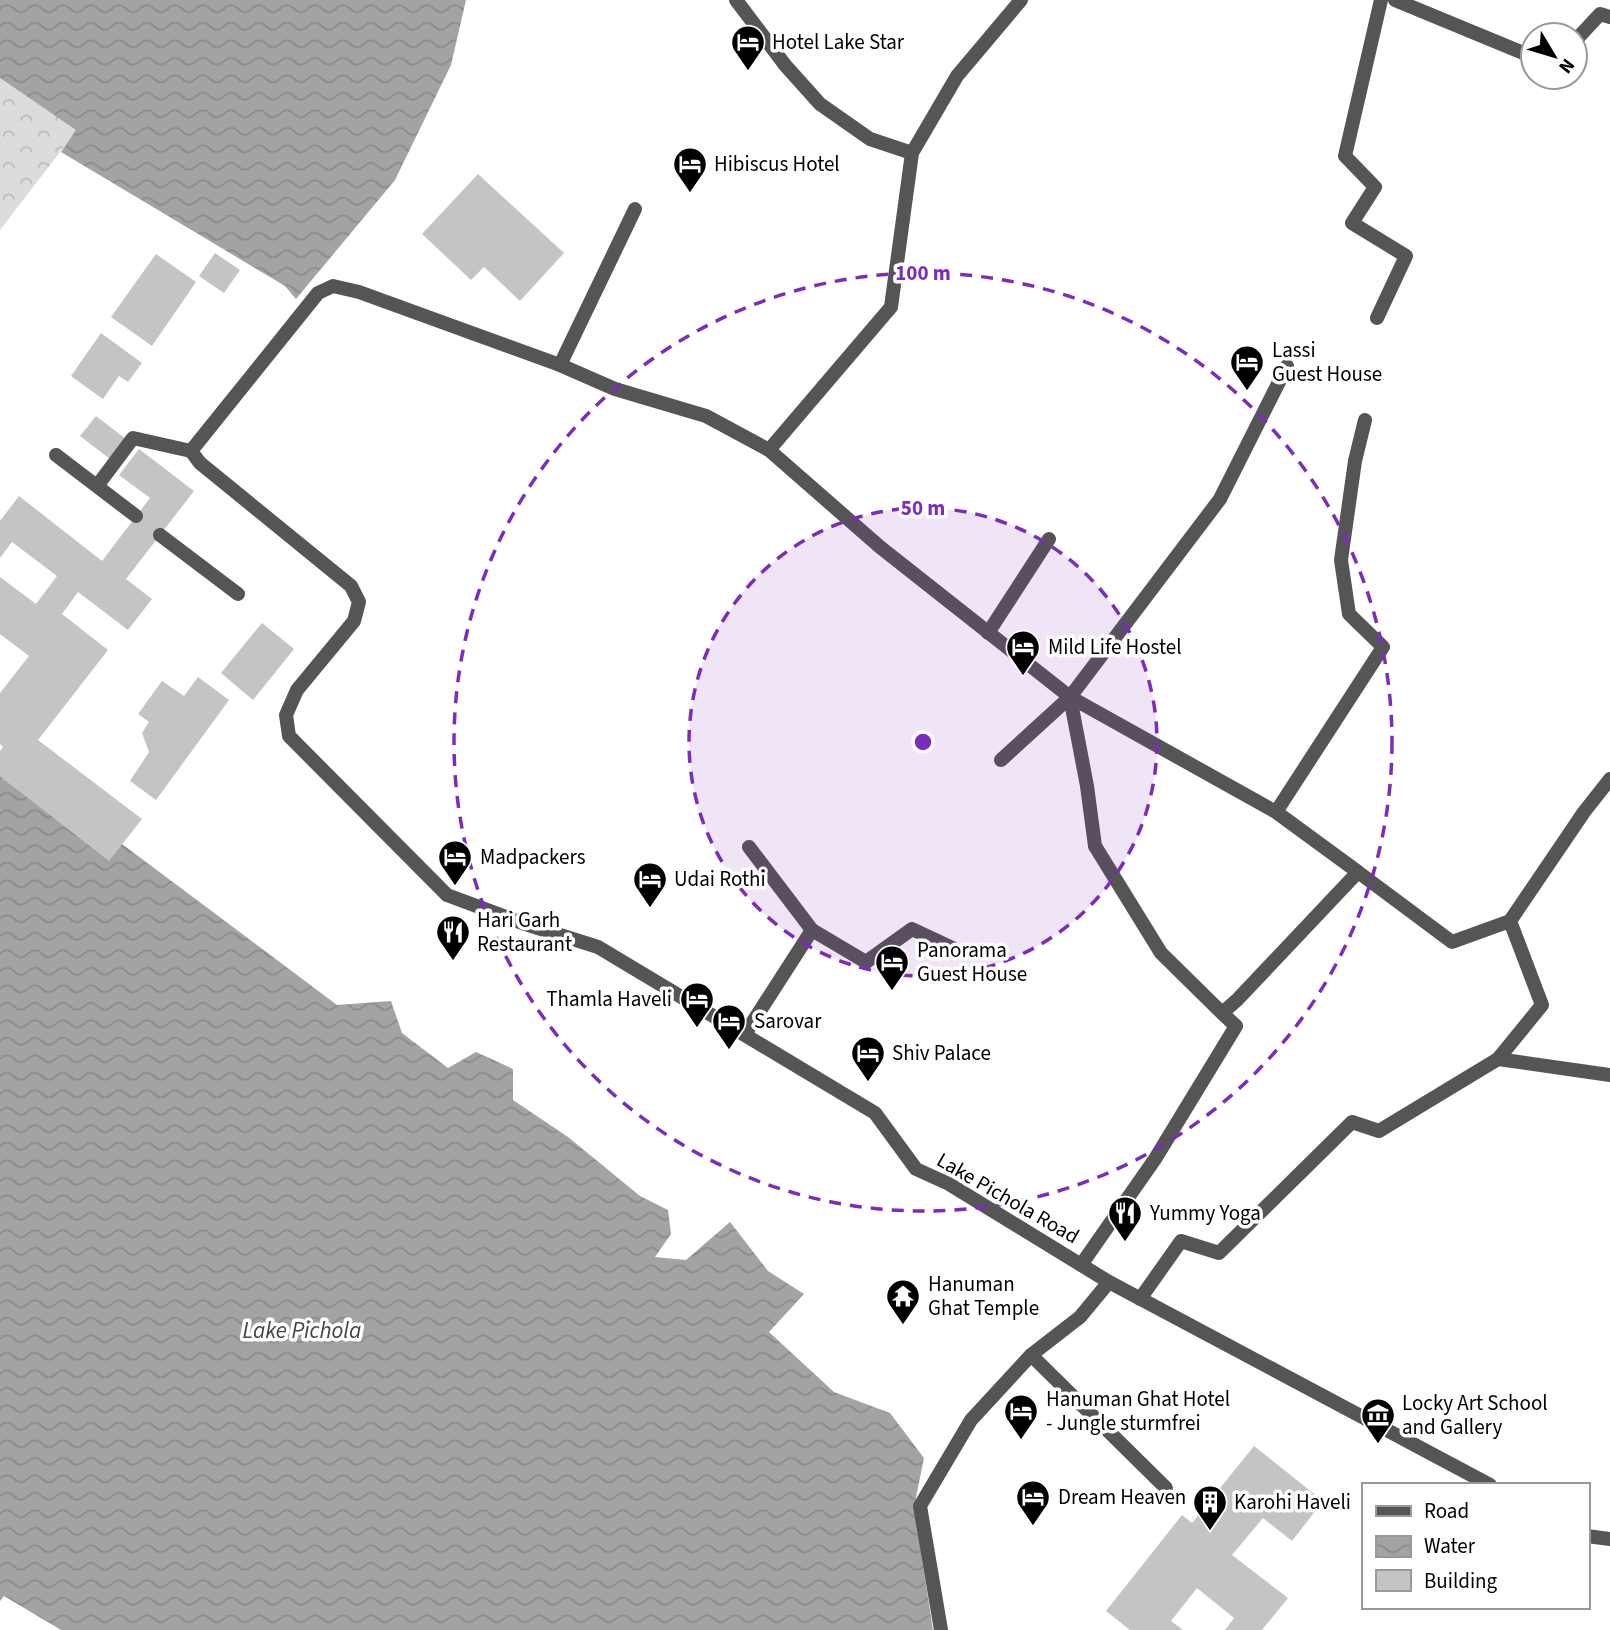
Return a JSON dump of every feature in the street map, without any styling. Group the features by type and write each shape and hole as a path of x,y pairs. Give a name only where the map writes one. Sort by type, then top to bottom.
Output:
{"street":[{"path":"736,0 785,65 820,104 870,139 912,153"},
{"path":"769,450 891,307 912,153 957,76 1021,0"},
{"path":"1377,318 1406,256 1352,223 1375,187 1345,156 1381,0"},
{"path":"1395,0 1519,51"},
{"path":"1589,26 1600,14 1610,17"},
{"path":"560,365 635,209"},
{"path":"97,486 133,438 191,451 318,293 333,286 359,292 560,365 615,389 706,416 769,450 880,547 1070,697 1276,812 1452,942 1510,921 1584,812 1610,779"},
{"path":"1001,760 1070,697 1220,499 1287,366"},
{"path":"1276,812 1382,648 1349,614 1341,560 1355,461 1365,420"},
{"name":"Lake Pichola Road","path":"191,451 200,463 351,586 359,602 354,621 297,690 286,715 289,736 447,895 598,947 875,1113 916,1169 949,1184 1109,1282 1486,1483"},
{"path":"56,455 136,516"},
{"path":"160,535 238,594"},
{"path":"988,633 1049,539"},
{"path":"1070,697 1095,846 1161,953 1236,1026 1155,1159 1081,1265"},
{"path":"749,847 812,930 866,962 912,929 960,951"},
{"path":"1222,1013 1358,872"},
{"path":"1140,1299 1181,1241 1219,1253 1352,1122 1379,1131 1498,1059 1542,1004 1510,921"},
{"path":"745,1034 812,930"},
{"path":"1498,1059 1610,1075"},
{"path":"941,1630 920,1506 971,1420 1031,1355 1080,1317 1109,1282"},
{"path":"1031,1355 1166,1488"},
{"path":"1589,1536 1610,1539"}],"green space":[{"path":"0,78 77,130 0,230"}],"water":[{"path":"0,0 466,0 451,65 395,180 296,299 285,286 61,152 76,130 0,78"},
{"name":"Lake Pichola","path":"0,776 109,860 122,844 337,1005 391,1001 402,1033 448,1068 476,1052 513,1069 513,1100 568,1137 640,1196 668,1210 671,1234 655,1257 686,1260 730,1222 768,1271 804,1294 769,1332 834,1392 890,1413 924,1458 914,1507 933,1630 61,1630 4,1596 0,1601"}],"building":[{"path":"478,174 564,253 520,301 484,267 471,280 422,234"},
{"path":"215,253 240,270 224,293 199,276"},
{"path":"156,254 196,282 152,346 111,317"},
{"path":"101,333 142,363 128,382 119,376 103,399 71,376"},
{"path":"96,416 126,439 110,459 80,436"},
{"path":"139,449 194,491 126,579 152,599 128,630 78,592 62,614 108,650 38,740 142,819 109,861 0,776 0,751 3,747 0,744 0,693 29,656 0,634 0,577 36,604 57,576 12,542 0,558 0,521 19,496 102,561 150,498 119,475"},
{"path":"262,623 294,649 253,700 221,673"},
{"path":"198,677 229,700 156,800 130,781 149,752 142,733 149,722 138,714 162,681 184,696"},
{"name":"Karohi Haveli","path":"1254,1446 1323,1501 1292,1541 1263,1518 1232,1555 1288,1598 1262,1630 1225,1630 1234,1618 1197,1588 1171,1621 1183,1630 1130,1630 1106,1611 1182,1515 1192,1523"}],"place":[{"name":"Hotel Lake Star","path":"748,72"},
{"name":"Hibiscus Hotel","path":"690,194"},
{"name":"Lassi Guest House","path":"1247,392"},
{"name":"Mild Life Hostel","path":"1023,677"},
{"name":"Madpackers","path":"455,887"},
{"name":"Udai Rothi","path":"650,909"},
{"name":"Hari Garh Restaurant","path":"453,962"},
{"name":"Panorama Guest House","path":"892,992"},
{"name":"Thamla Haveli","path":"697,1029"},
{"name":"Sarovar","path":"729,1051"},
{"name":"Shiv Palace","path":"868,1083"},
{"name":"Yummy Yoga","path":"1125,1243"},
{"name":"Hanuman Ghat Temple","path":"903,1326"},
{"name":"Hanuman Ghat Hotel - Jungle sturmfrei","path":"1021,1441"},
{"name":"Locky Art School and Gallery","path":"1378,1445"},
{"name":"Dream Heaven","path":"1033,1527"},
{"name":"Karohi Haveli","path":"1210,1532"}]}
